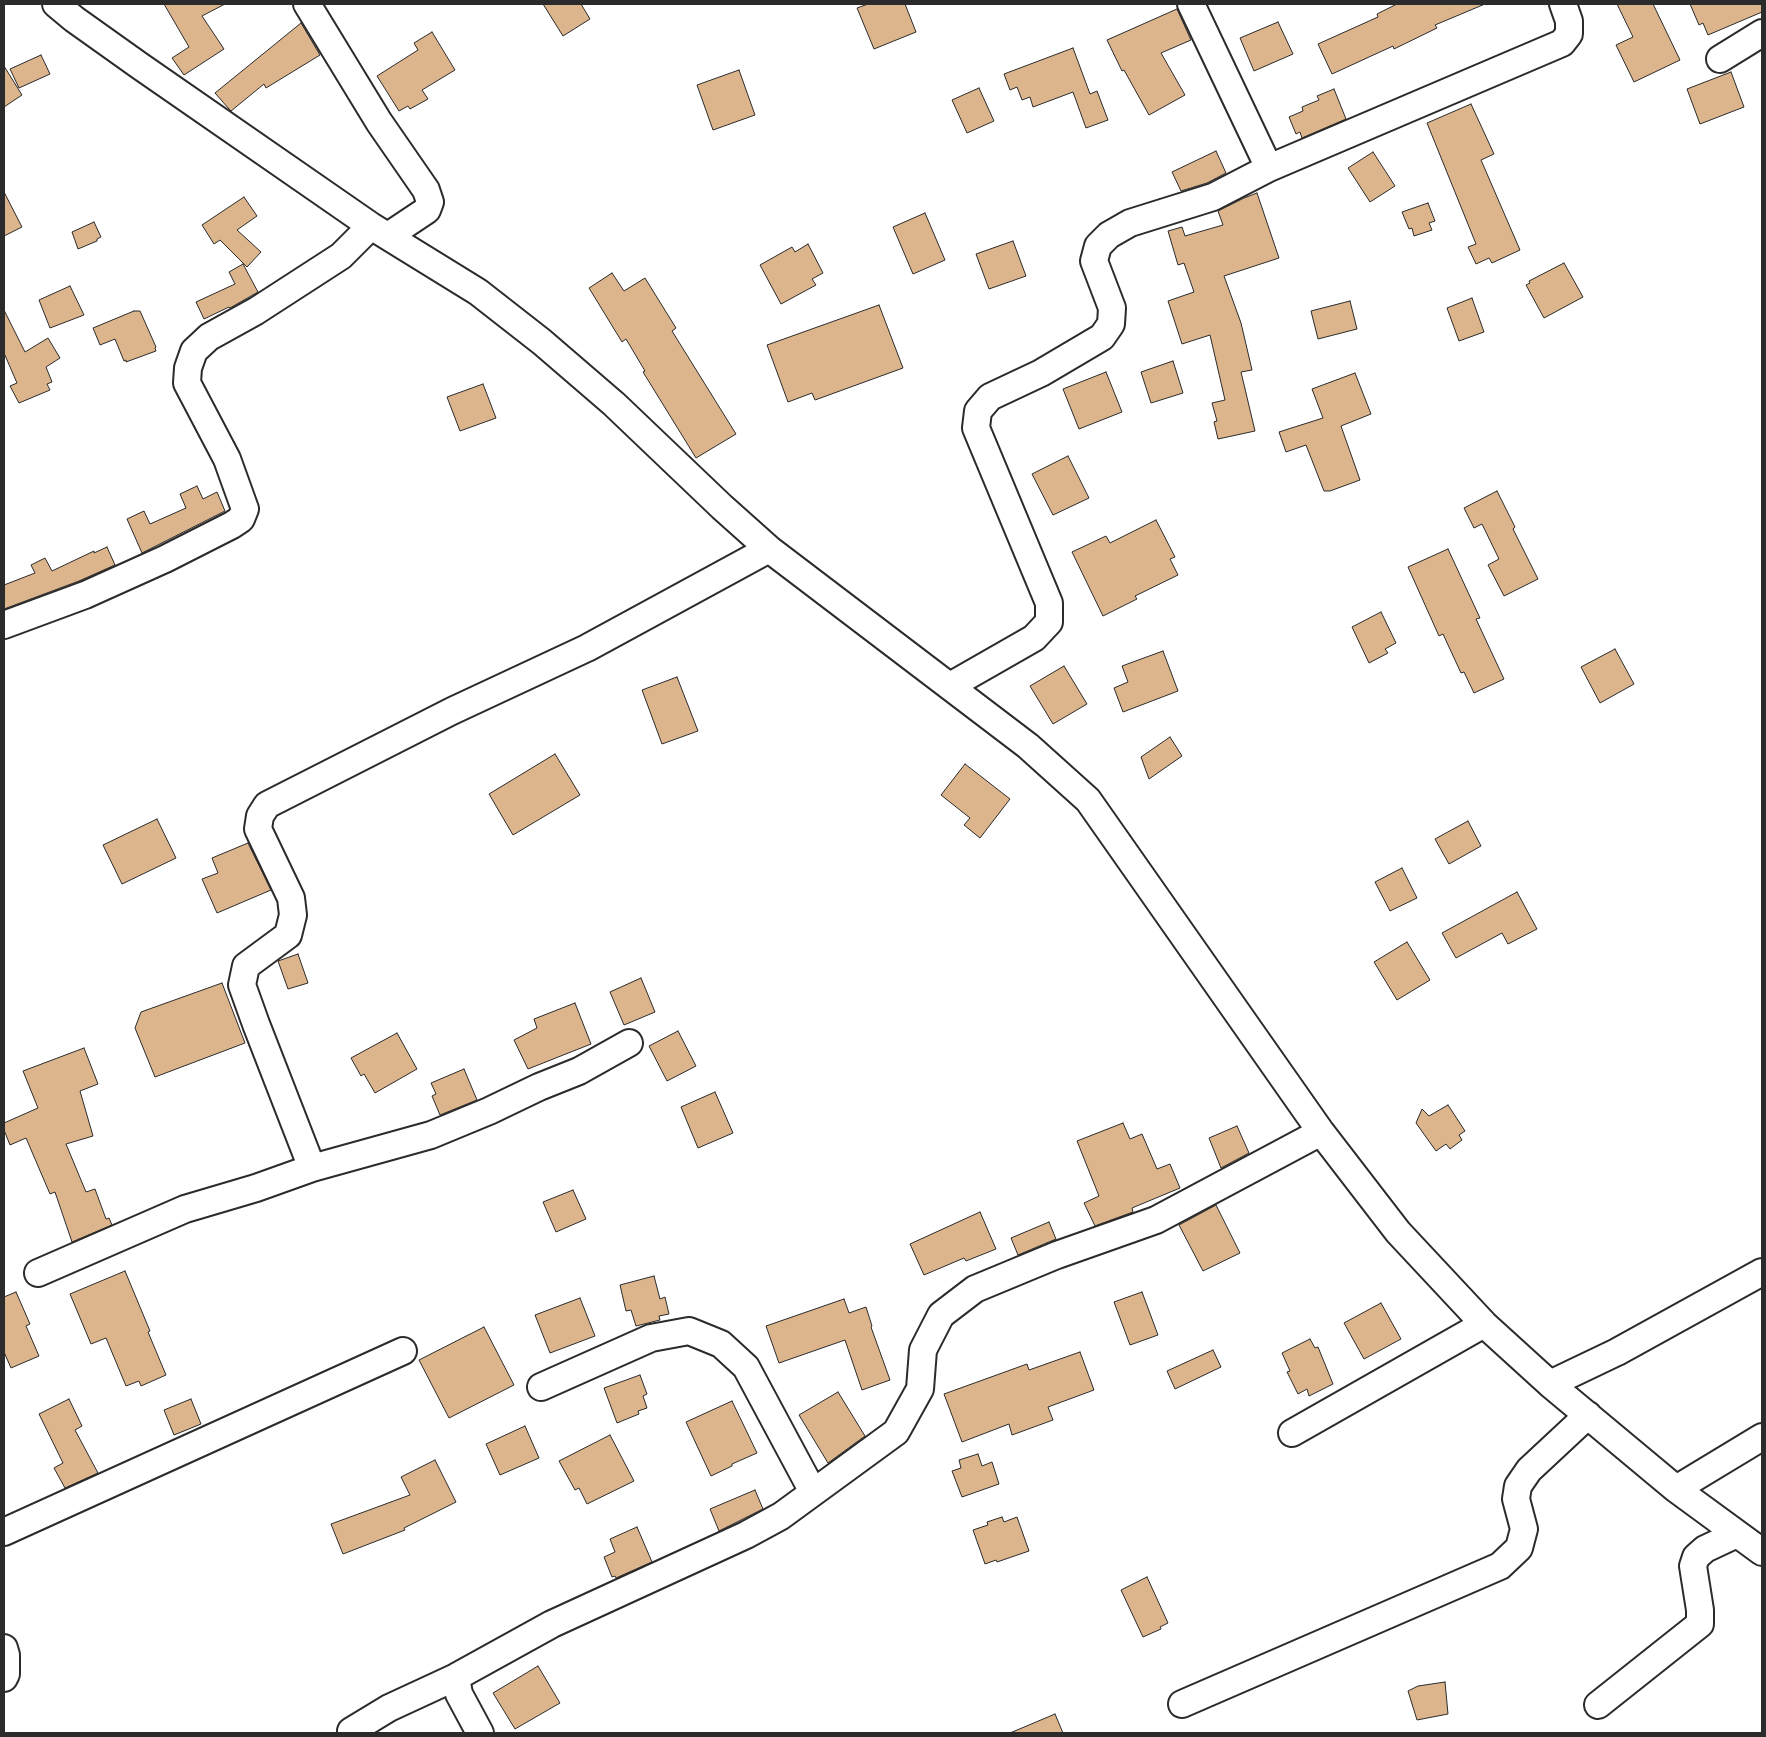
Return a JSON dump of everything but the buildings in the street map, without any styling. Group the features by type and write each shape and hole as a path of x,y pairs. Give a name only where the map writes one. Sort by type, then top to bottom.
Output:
{"street":[{"path":"56,4 140,66 379,231 478,292 542,342 614,404 768,549 1028,746 1088,800 1321,1132 1398,1232 1484,1324 1550,1384 1676,1489 1762,1552"},
{"path":"4,625 85,595 165,559 241,519 245,509 227,459 187,383 188,368 194,351 209,337 256,311 379,231 427,210 430,202 426,190 379,122 307,4"},
{"path":"1191,4 1269,168"},
{"path":"950,686 1034,638 1049,622 1049,603 976,428 978,411 990,397 1041,373 1102,337 1111,324 1112,308 1094,261 1098,246 1109,235 1130,223 1213,197 1269,168 1562,43 1569,34 1569,21 1563,4"},
{"path":"1720,59 1762,33"},
{"path":"312,1168 242,985 246,966 288,935 294,915 291,898 258,829 260,816 267,806 452,712 588,648 768,549"},
{"path":"38,1273 185,1209 256,1188 312,1168 431,1135 579,1071 629,1043"},
{"path":"349,1732 389,1708 456,1677 552,1624 746,1535 781,1516 896,1432 920,1389 923,1350 941,1315 975,1289 1057,1255 1156,1220 1321,1132"},
{"path":"1550,1384 1617,1352 1762,1272"},
{"path":"1292,1433 1484,1324"},
{"path":"541,1387 651,1338 689,1331 721,1344 746,1366 813,1492"},
{"path":"4,1532 403,1351"},
{"path":"1182,1704 1500,1566 1519,1548 1524,1529 1516,1499 1518,1486 1529,1470 1588,1415"},
{"path":"1676,1489 1762,1437"},
{"path":"1598,1705 1700,1624 1700,1610 1693,1566 1696,1557 1705,1549 1737,1534"},
{"path":"4,1648 6,1655 6,1674 4,1678"},
{"path":"456,1677 459,1694 480,1733"}]}
